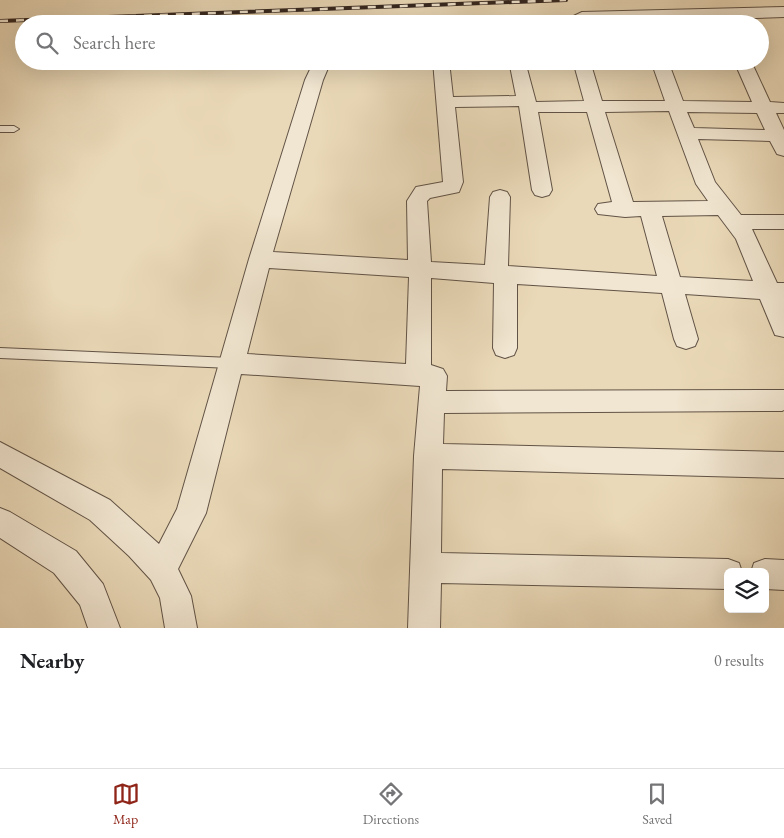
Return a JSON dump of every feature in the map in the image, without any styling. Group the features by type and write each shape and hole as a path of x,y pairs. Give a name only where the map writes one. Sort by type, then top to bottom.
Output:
{"street":[{"path":"769,15 783,14"},
{"path":"162,569 191,513 260,259 314,80 319,70"},
{"path":"418,375 420,270 417,201 423,192 452,187 453,182 442,70"},
{"path":"519,70 528,104 542,190"},
{"path":"584,70 595,106 615,209 650,209 729,215 784,222"},
{"path":"662,70 706,184 746,237 776,292 784,328"},
{"path":"746,70 782,141"},
{"path":"445,102 784,108"},
{"path":"686,133 782,141"},
{"path":"500,197 501,275 505,348"},
{"path":"650,209 686,339"},
{"path":"260,259 776,292"},
{"path":"232,363 434,376 428,456 424,628"},
{"path":"432,402 782,400"},
{"path":"0,454 100,510 162,569 175,596 181,628"},
{"path":"428,456 784,465"},
{"path":"0,522 65,562 92,595 104,628"},
{"path":"425,568 724,574"},
{"path":"769,574 784,575"}],"lane":[{"path":"0,129 14,129"},
{"path":"0,353 232,363"}],"railway":[{"path":"162,15 566,0"},
{"path":"0,21 15,20"}]}
